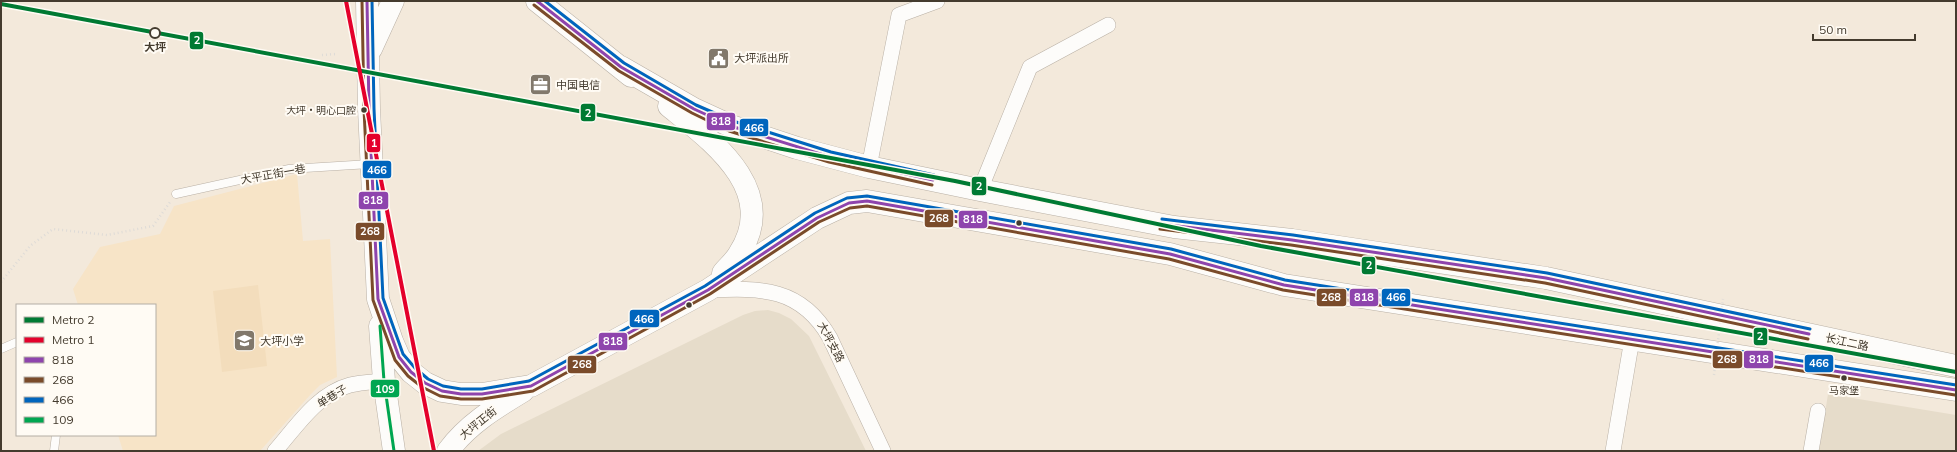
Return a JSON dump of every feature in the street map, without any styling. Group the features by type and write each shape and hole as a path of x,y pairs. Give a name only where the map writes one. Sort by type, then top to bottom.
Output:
{"main road":[{"name":"长江二路","path":"367,1 371,164 378,299 399,357 411,372 425,383 442,391 461,394 482,394 531,386 708,290 817,218 849,203 867,201 1170,254 1284,285 1956,390"},
{"name":"长江二路","path":"368,56 393,1"},
{"name":"长江二路","path":"537,1 714,143 732,162 741,177 748,194 751,211 750,228 746,241 739,254 708,290"},
{"name":"长江二路","path":"621,67 694,109 731,126 797,148 869,167 980,190 1174,226 1292,240 1546,278 1956,366"},
{"path":"378,299 384,381 394,451"},
{"name":"大坪正街","path":"448,451 457,439 483,416 531,386"}],"street":[{"path":"869,167 899,15 937,1"},
{"path":"980,190 1030,67 1108,25"},
{"name":"大坪支路","path":"708,290 759,290 790,298 808,308 821,321 830,338 883,451"},
{"path":"1613,451 1632,339"},
{"name":"单巷子","path":"276,451 316,403 328,395 351,384 384,381"},
{"path":"1811,451 1818,411"}],"lane":[{"name":"大平正街一巷","path":"176,194 289,169 371,164"},
{"path":"1,349 16,342"},
{"path":"54,451 56,436"}],"path":[{"path":"322,55 336,54"},
{"path":"1,282 30,246 53,229 107,235 153,226 176,194"},
{"path":"1714,375 1723,299"}],"shaded area":[{"name":"大坪小学","path":"297,174 303,241 330,239 337,377 320,385 260,451 123,451 118,436 156,436 156,304 78,304 73,289 100,247 160,234 174,206"},
{"path":"258,285 267,366 222,372 213,291"},
{"path":"768,310 779,313 791,319 809,336 866,451 478,451 501,434 743,315 755,311"},
{"path":"1828,394 1956,415 1956,451 1819,451"}],"metro line":[{"name":"1","path":"346,1 434,451"},
{"name":"2","path":"1,4 955,181 1261,246 1956,372"}],"transit line":[{"name":"268","path":"362,1 364,109 373,300 395,360 408,376 422,387 440,396 461,399 482,399 533,391 710,294 819,222 850,208 867,206 1169,259 1283,290 1955,395"},
{"name":"818","path":"367,1 369,109 378,299 399,357 411,372 425,383 442,391 461,394 482,394 531,386 708,290 817,218 849,203 867,201 1170,254 1284,285 1956,390"},
{"name":"466","path":"372,1 374,109 383,298 403,354 415,368 428,379 443,386 461,389 482,389 529,381 705,286 815,213 847,198 867,196 1171,249 1285,280 1956,385"},
{"name":"818","path":"537,1 621,67 694,109 731,126 830,157 933,180"},
{"name":"466","path":"545,1 624,63 696,105 733,121 831,152 934,175"},
{"name":"268","path":"534,5 619,71 692,113 729,131 829,162 932,185"},
{"name":"466","path":"1162,219 1293,235 1547,273 1810,329"},
{"name":"818","path":"1161,224 1292,240 1546,278 1809,334"},
{"name":"268","path":"1160,229 1291,245 1545,283 1808,339"},
{"name":"109","path":"380,326 384,381 394,451"}],"place":[{"name":"大坪","path":"155,33"},
{"name":"大坪派出所","path":"719,58"},
{"name":"中国电信","path":"541,85"},
{"name":"大坪‧明心口腔","path":"364,110"},
{"name":"大坪小学","path":"245,341"},
{"name":"马家堡","path":"1844,378"}]}
